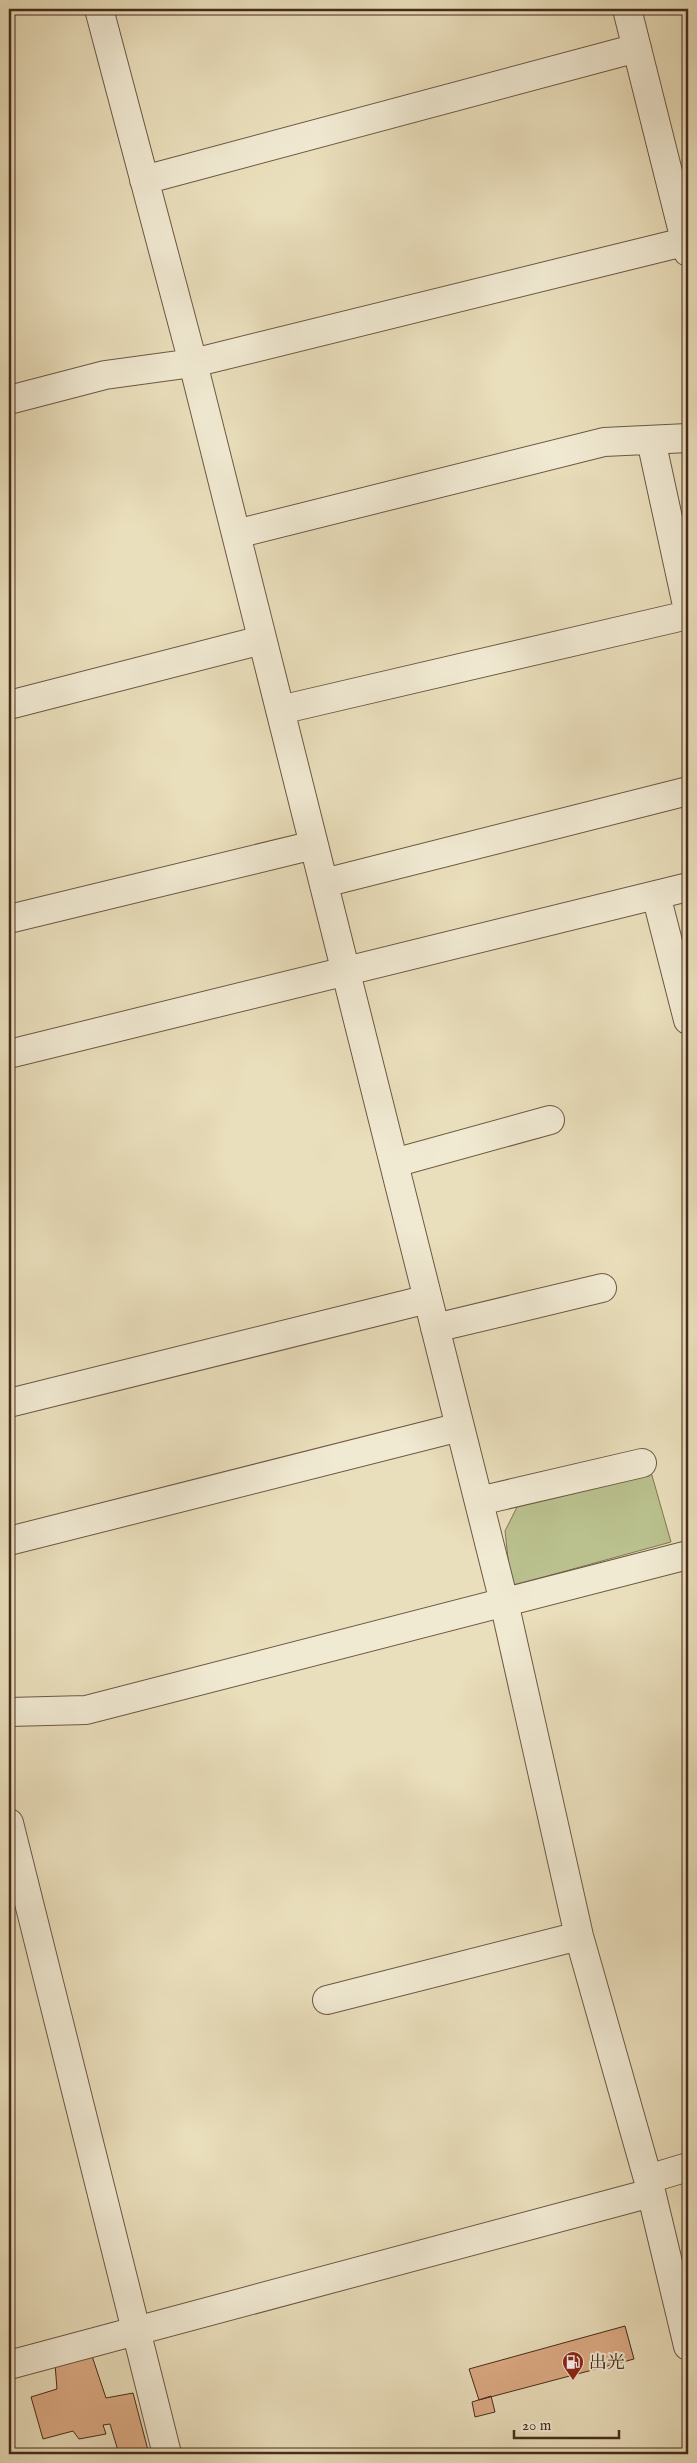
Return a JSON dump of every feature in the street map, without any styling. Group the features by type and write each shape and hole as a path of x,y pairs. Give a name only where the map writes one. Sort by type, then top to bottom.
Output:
{"street":[{"path":"99,9 193,363 479,1501 504,1602 579,1936 650,2186 680,2277 688,2346"},
{"path":"9,400 105,375 193,363 687,245 627,9"},
{"path":"144,180 636,48"},
{"path":"236,534 604,442 688,438"},
{"path":"651,440 688,610"},
{"path":"280,710 688,615"},
{"path":"9,705 262,640"},
{"path":"324,883 688,791"},
{"path":"9,918 314,845"},
{"path":"9,1054 688,887"},
{"path":"656,895 688,1020"},
{"path":"394,1162 550,1120"},
{"path":"435,1328 602,1288"},
{"path":"9,1403 428,1299"},
{"path":"9,1541 460,1427"},
{"path":"479,1501 642,1463"},
{"path":"9,1712 86,1710 688,1555"},
{"path":"9,1823 167,2454"},
{"path":"328,2000 579,1936"},
{"path":"9,2365 136,2332 650,2186 688,2167"}],"green space":[{"path":"651,1472 671,1542 511,1586 505,1531 518,1505"}],"building":[{"path":"625,2326 634,2359 479,2400 469,2369"},
{"path":"92,2356 106,2398 133,2393 149,2454 119,2454 110,2424 103,2425 106,2434 79,2439 73,2431 43,2439 31,2397 57,2389 55,2364"},
{"path":"491,2396 495,2412 475,2417 472,2402"}],"place":[{"name":"出光","path":"573,2381"}]}
